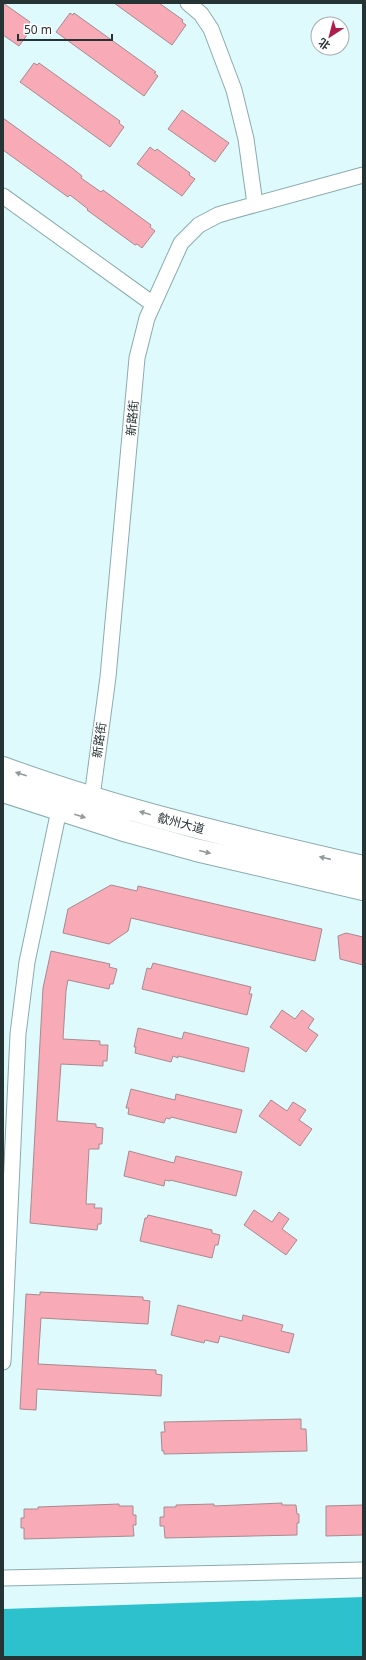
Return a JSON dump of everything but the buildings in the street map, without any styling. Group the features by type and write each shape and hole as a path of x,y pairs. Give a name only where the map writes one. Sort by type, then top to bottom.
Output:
{"highway":[{"name":"歙州大道","path":"3,768 92,797 202,829 363,867"},
{"name":"歙州大道","path":"3,791 59,810 196,850 363,889"}],"street":[{"path":"188,3 201,14 211,29 232,84 246,139 255,204"},
{"name":"新路街","path":"92,797 108,677 137,358 147,318 153,304 181,243 199,225 218,215 363,175"},
{"path":"3,196 153,304"},
{"path":"3,1362 18,1034 27,962 59,810"},
{"path":"3,1578 363,1570"}],"water":[{"path":"363,1597 363,1657 3,1657 3,1609"}]}
